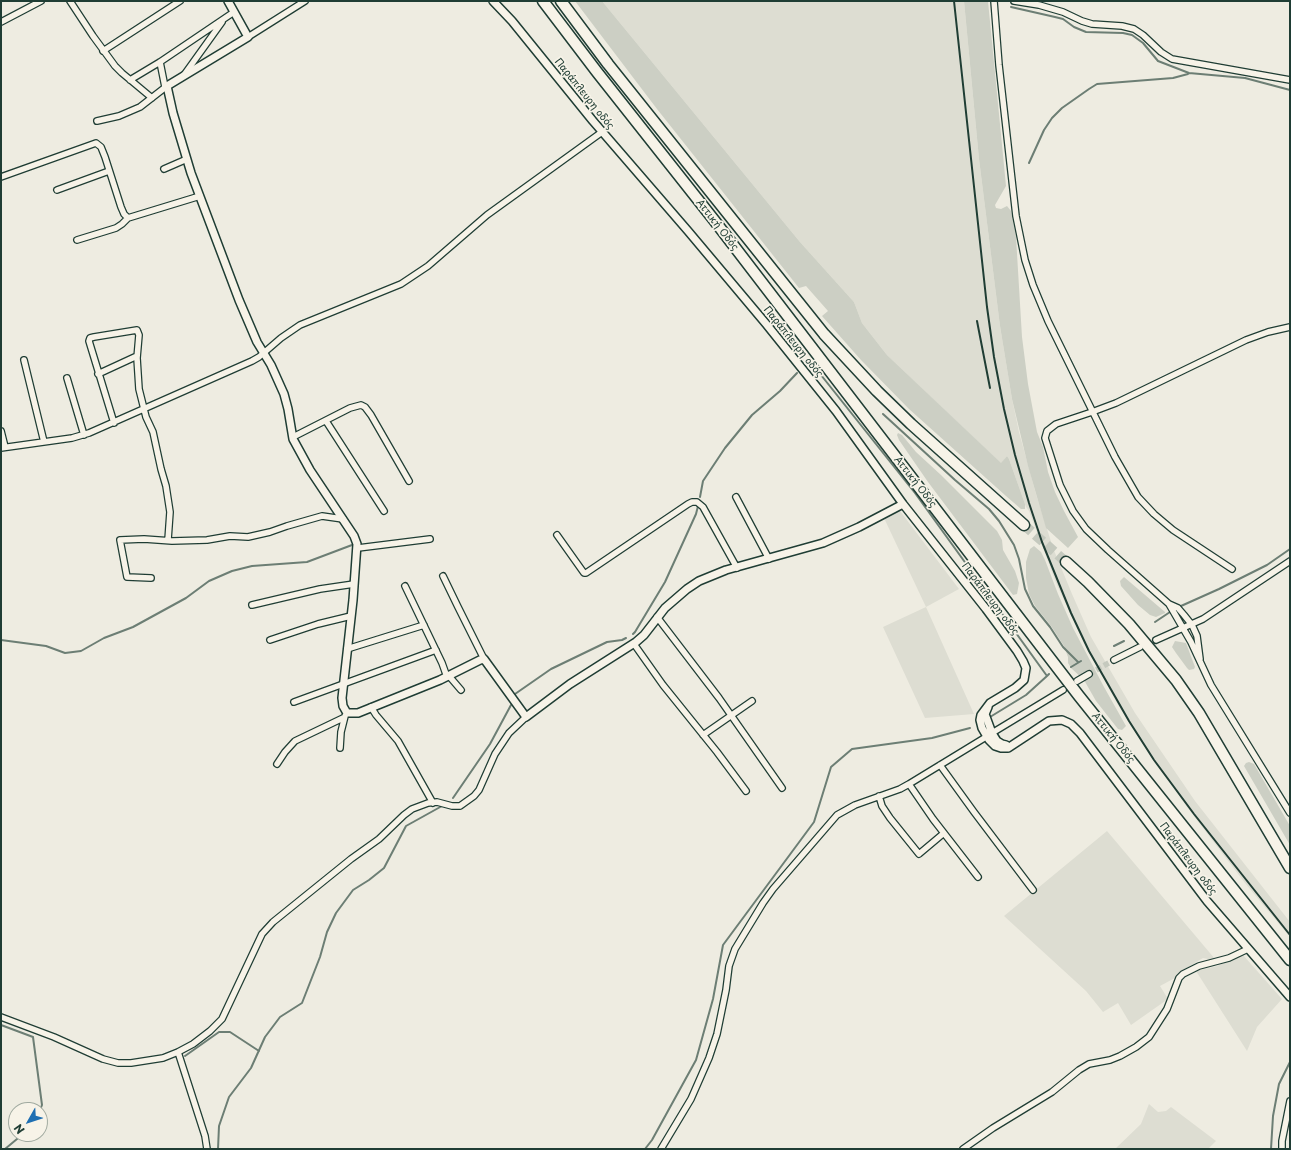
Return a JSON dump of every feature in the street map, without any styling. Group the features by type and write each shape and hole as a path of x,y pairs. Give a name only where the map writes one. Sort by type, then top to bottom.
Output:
{"highway":[{"name":"Αττική Οδός","path":"543,1 719,227 1066,679 1290,960"},
{"name":"Αττική Οδός","path":"561,1 608,64 824,334 877,391 911,424 1024,525"},
{"path":"1066,562 1129,624 1176,680 1199,713 1290,868"}],"street":[{"path":"1,22 41,1"},
{"path":"70,1 103,51 122,73 152,98"},
{"path":"103,51 180,1"},
{"path":"228,1 248,37"},
{"path":"97,121 119,116 140,107 166,86 305,1"},
{"name":"Παράπλευρη οδός","path":"494,1 602,132 767,325 836,411 903,504 986,609 1023,660 1026,668 1024,680 1015,688 990,703 985,714 989,735 1002,744 1008,745 1015,744 1049,721 1062,720 1071,724 1080,733 1207,901 1290,997"},
{"path":"994,1 999,65 1016,216 1025,260 1033,285 1048,321 1115,457 1138,497 1154,514 1173,530 1232,569"},
{"path":"1014,1 1063,12 1092,24 1122,26 1134,29 1143,35 1161,52 1172,59 1290,80"},
{"path":"130,80 160,62 234,12"},
{"path":"182,76 225,18"},
{"path":"160,62 173,113 200,196 239,300 257,342 284,394 293,437 298,449 354,536 358,548 342,698 345,716 341,732 340,748"},
{"path":"1,431 3,447 72,438 84,435 252,361 300,325 389,290 412,277 447,251 487,215 602,132"},
{"path":"1,169 3,176 96,142 100,147 121,207 124,214 128,218"},
{"path":"164,169 187,159"},
{"path":"57,190 109,171"},
{"path":"78,240 116,228 128,218 200,196"},
{"path":"1200,659 1197,636 1192,625 1181,611 1169,604 1108,550 1086,529 1073,511 1060,485 1046,438 1047,431 1056,424 1092,412 1137,393 1241,342 1268,332 1290,328"},
{"path":"114,423 89,341 90,338 137,330 139,335 138,389 153,432 166,486 170,512 168,540"},
{"path":"98,374 138,356"},
{"path":"24,360 44,442"},
{"path":"67,378 84,435"},
{"path":"140,398 153,405"},
{"path":"293,437 350,408 361,405 365,407 409,481"},
{"path":"326,421 384,511"},
{"path":"736,497 769,559"},
{"path":"557,535 584,573 586,573 688,504 696,502 703,507 736,568"},
{"path":"1,1017 54,1037 103,1059 118,1063 150,1061 178,1052 202,1038 222,1019 262,934 273,922 351,859 379,839 404,814 418,806 433,803 460,806 474,796 479,790 496,754 509,733 526,717 570,684 634,644 644,635 657,617 678,596 699,581 715,574 823,542 903,504"},
{"path":"150,578 127,577 120,540 207,540 230,536 248,537 322,516 342,519"},
{"path":"358,548 430,539"},
{"path":"1156,640 1192,625 1220,609 1290,561"},
{"path":"443,576 484,659 526,717"},
{"path":"252,605 320,589 354,584"},
{"path":"405,586 448,677 461,690"},
{"path":"1169,604 1184,628 1211,685 1290,813"},
{"path":"270,640 318,624 351,616"},
{"path":"657,617 731,715 782,788"},
{"path":"347,649 424,625"},
{"path":"634,644 663,685 746,791"},
{"path":"1114,660 1140,647"},
{"path":"294,702 436,650"},
{"path":"277,764 295,741 345,716 358,713 448,677 484,659"},
{"path":"1077,681 1089,674"},
{"path":"662,1149 690,1099 709,1058 722,1012 731,958 763,903 793,865 837,815 855,805 900,789 1063,690"},
{"path":"703,735 752,701"},
{"path":"371,707 398,742 433,803"},
{"path":"940,765 1033,890"},
{"path":"909,784 978,878"},
{"path":"879,796 882,806 890,818 919,854 944,833"},
{"path":"963,1149 993,1128 1052,1092 1079,1070 1089,1064 1110,1060 1120,1056 1136,1047 1149,1037 1167,1009 1179,978 1184,974 1199,966 1229,958 1248,949"},
{"path":"178,1052 199,1115 207,1149"},
{"path":"1282,1149 1282,1141 1290,1102"}],"shaded area":[{"path":"575,1 602,1 800,242 854,302 862,323 887,355 1001,463 1007,456 1025,504 1025,509 1021,509 909,409 861,360 822,316 828,311 806,286 799,288 657,109"},
{"path":"602,1 964,1 979,159 1000,326 1019,432 1053,548 1091,637 1135,713 1195,801 1290,922 1290,937 1245,883 1187,807 1118,705 1084,643 1057,585 1007,456 1001,464 887,355 862,323 854,302 800,242"},
{"path":"964,1 988,1 1006,186 995,205 996,208 1001,209 1007,206 1011,211 1016,237 1022,337 1028,384 1037,432 1043,447 1048,472 1055,492 1078,537 1068,548 1046,528 1028,466 1012,399 1000,326 979,159"},
{"path":"898,433 902,435 916,452 997,531 1002,540 1003,550 1015,571 1019,583 1017,594 1013,595 928,482 899,440 897,435"},
{"path":"900,511 959,589 926,607 884,518"},
{"path":"1034,546 1041,552 1073,628 1126,726 1122,730 1118,729 1096,701 1084,680 1071,668 1068,663 1068,657 1064,646 1051,626 1035,606 1029,594 1026,578 1026,562 1030,549"},
{"path":"1124,577 1165,613 1156,617 1150,615 1138,605 1121,586 1120,581"},
{"path":"926,607 974,714 925,718 883,627"},
{"path":"1175,641 1186,643 1195,667 1194,669 1189,670 1176,653 1172,647"},
{"path":"1249,762 1254,764 1290,826 1290,845 1244,766"},
{"path":"1107,831 1215,959 1203,958 1183,970 1173,979 1160,986 1168,999 1131,1025 1118,1003 1103,1012 1086,991 1004,916"},
{"path":"1243,955 1282,999 1257,1027 1247,1051 1196,971 1217,966"},
{"path":"1149,1104 1158,1112 1166,1111 1171,1107 1216,1141 1208,1149 1115,1149 1141,1124"}],"waterway":[{"path":"1011,7 1063,19 1074,27 1086,32 1123,33 1132,35 1143,43 1158,61 1189,73 1245,78 1290,90"},
{"path":"1029,163 1044,130 1052,118 1062,108 1097,84 1173,78 1188,74"},
{"path":"817,370 915,493 1047,676 1049,674"},
{"path":"700,497 703,481 725,448 752,415 780,391 797,373"},
{"path":"883,414 989,509 999,521 1014,545 1019,559 1025,589 1033,606 1050,627 1063,647 1078,662"},
{"path":"633,634 665,582 696,514 698,506"},
{"path":"1,640 46,646 65,653 81,651 104,638 133,627 186,598 209,581 232,571 252,566 307,562 352,545"},
{"path":"1181,606 1267,565 1290,549"},
{"path":"1155,622 1170,612"},
{"path":"515,694 551,669 607,642 626,638"},
{"path":"1114,646 1124,641"},
{"path":"1071,667 1081,661"},
{"path":"990,717 1026,695 1047,676"},
{"path":"453,798 490,744 511,705"},
{"path":"645,1149 652,1140 696,1060 713,999 723,945 814,822 831,767 852,749 932,738 970,728"},
{"path":"218,1149 219,1126 229,1097 251,1068 265,1037 280,1017 302,1003 320,957 327,932 336,913 353,890 384,868 406,826 442,806"},
{"path":"1,1025 33,1037 42,1102"},
{"path":"185,1056 219,1032 230,1032 259,1051"},
{"path":"1271,1149 1273,1116 1279,1084 1290,1062"},
{"path":"5,1149 13,1142"}],"tunnel":[{"path":"1024,525 1066,562"},
{"path":"1089,674 1114,660"}],"railway":[{"path":"954,1 987,307 994,357 1015,455 1042,542 1071,613 1089,651 1129,721 1154,760 1194,814 1290,935"},
{"path":"977,321 990,388"}]}
